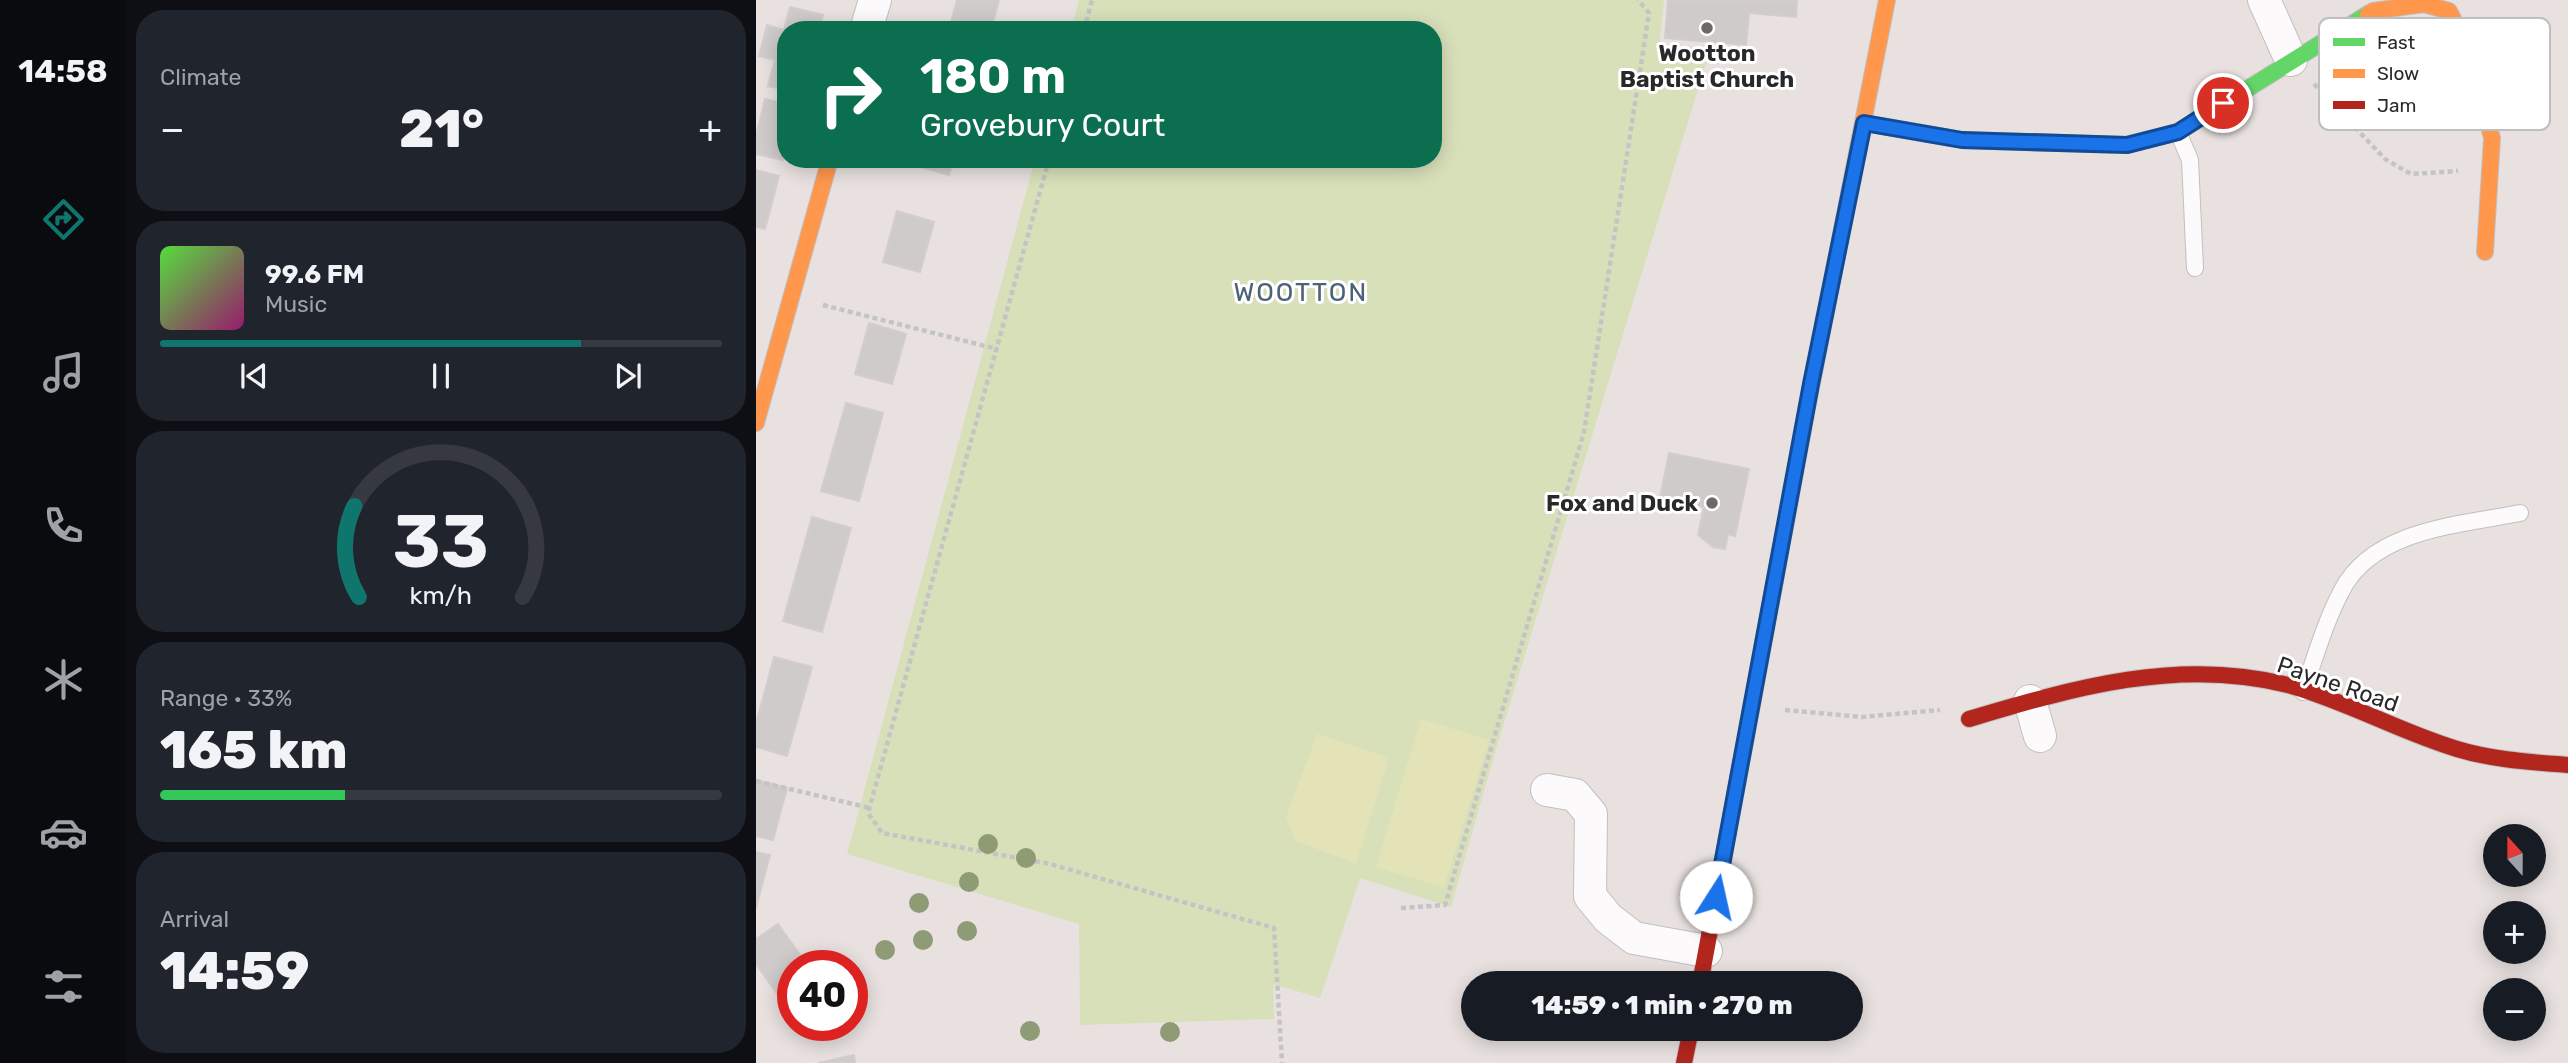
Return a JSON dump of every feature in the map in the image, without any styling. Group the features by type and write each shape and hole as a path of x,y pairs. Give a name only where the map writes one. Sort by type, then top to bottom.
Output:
{"street":[{"path":"869,21 875,0"},
{"path":"1702,971 1811,384 1887,0"},
{"path":"2264,0 2291,60"},
{"path":"2360,18 2372,11 2424,4 2452,5"},
{"path":"1864,123 1962,140 2127,145 2178,132 2319,43"},
{"path":"2486,252 2492,166 2490,130"},
{"path":"756,423 828,168"},
{"name":"Payne Road","path":"1969,719 2104,681 2181,672 2237,676 2292,687 2381,723 2459,750 2513,760 2568,765"},
{"path":"2030,701 2040,736"},
{"path":"1547,790 1575,795 1591,814 1590,896 1608,918 1634,938 1706,951"},
{"path":"1685,1063 1689,1041"}],"lane":[{"path":"2178,132 2190,160 2194,268"},
{"path":"2303,691 2324,631 2343,588 2367,559 2399,541 2433,530 2520,513"}],"path":[{"path":"1086,21 1092,0"},
{"path":"1401,908 1445,905 1584,432 1649,13 1638,0"},
{"path":"2291,60 2319,89"},
{"path":"2357,130 2385,159 2411,174 2492,166"},
{"path":"1047,168 868,813 882,833 1050,864 1274,928 1282,1063"},
{"path":"792,297 997,349"},
{"path":"1750,707 1862,717 1952,709 1969,719"},
{"path":"756,781 870,808"}],"green space":[{"path":"1079,0 1664,0 1659,47 1711,47 1494,756 1451,907 1360,878 1320,998 1273,984 1274,1019 1080,1025 1079,924 847,854 1033,168 1442,168 1442,21 1073,21"},
{"path":"1421,719 1489,740 1444,887 1376,867"},
{"path":"1317,734 1389,758 1356,863 1295,841 1286,817"}],"building":[{"path":"957,0 999,0 993,21 951,21"},
{"name":"Wootton Baptist Church","path":"1668,0 1797,0 1796,17 1749,13 1746,45 1665,38"},
{"path":"790,7 823,15 821,21 786,21"},
{"path":"767,25 777,28 777,88 768,86 775,60 759,56"},
{"path":"765,99 777,102 777,159 756,154 756,136"},
{"path":"924,168 951,168 949,175"},
{"path":"756,170 779,176 765,229 756,227"},
{"path":"897,211 934,222 920,272 883,262"},
{"path":"869,323 906,334 892,384 855,374"},
{"path":"846,403 883,413 859,501 821,491"},
{"name":"Fox and Duck","path":"1669,453 1749,469 1735,536 1728,534 1725,549 1713,547 1698,535 1704,507 1660,498"},
{"path":"812,517 851,528 822,632 783,621"},
{"path":"774,657 812,667 787,756 756,747 756,724"},
{"path":"756,780 787,788 773,840 756,836"},
{"path":"756,852 770,855 756,908"},
{"path":"778,924 797,950 777,950 777,994 756,964 756,939"},
{"path":"854,1055 855,1063 818,1063"}],"traffic: fast":[{"path":"2362,18 2368,14"},
{"path":"1864,123 1962,140 2127,145 2178,132 2319,44"}],"traffic: slow":[{"path":"1808,403 1887,0"},
{"path":"2368,14 2424,4 2449,11 2453,18"},
{"path":"2485,252 2492,138 2490,130"},
{"path":"756,423 827,168"}],"traffic: jam":[{"path":"1702,971 1808,403"},
{"path":"1969,719 2087,687 2127,680 2167,675 2247,677 2310,692 2436,742 2471,753 2568,765"},
{"path":"1684,1063 1689,1041"}],"place":[{"name":"Wootton Baptist Church","path":"1707,28"},
{"name":"Fox and Duck","path":"1712,503"}],"district":[{"name":"WOOTTON","path":"1301,292"}],"route":[{"path":"1716,897 1811,384 1864,123 1962,140 2127,145 2178,132 2223,103"}]}
